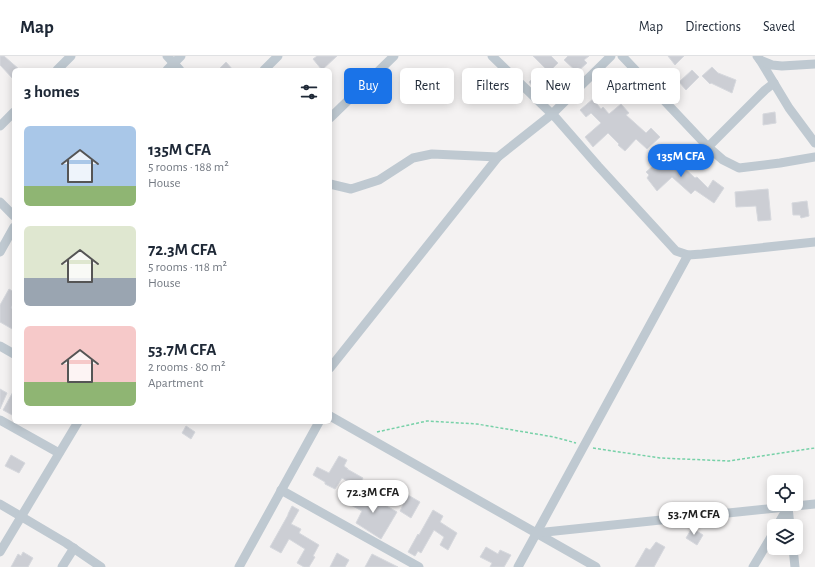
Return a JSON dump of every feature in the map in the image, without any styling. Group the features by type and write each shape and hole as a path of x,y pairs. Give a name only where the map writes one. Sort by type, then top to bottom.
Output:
{"street":[{"path":"59,68 71,56"},
{"path":"167,56 177,67 181,56"},
{"path":"266,68 278,56"},
{"path":"332,116 394,56"},
{"path":"492,56 551,115 556,118 676,251 688,255 815,242"},
{"path":"332,365 498,157 551,115 611,56"},
{"path":"622,56 708,147 723,160 739,168 815,157"},
{"path":"758,58 772,65 782,66 815,64"},
{"path":"758,58 789,108 815,143"},
{"path":"708,147 765,90 774,83"},
{"path":"0,126 12,114"},
{"path":"332,184 351,189 380,180 413,158 432,154 498,157"},
{"path":"0,202 12,214"},
{"path":"0,252 12,231"},
{"path":"518,567 688,255"},
{"path":"0,346 12,353"},
{"path":"332,417 596,567"},
{"path":"0,420 59,453"},
{"path":"0,552 77,424"},
{"path":"243,566 281,490 318,424"},
{"path":"281,490 419,567"},
{"path":"0,504 74,548 101,567"},
{"path":"803,505 815,504"},
{"path":"536,534 767,509"},
{"path":"753,567 767,544"},
{"path":"62,567 74,548"},
{"path":"794,555 795,567"}],"building":[{"path":"0,56 4,56 18,68 12,68 12,78 0,65"},
{"path":"317,56 337,56 324,68 320,68 313,59"},
{"path":"533,56 551,56 558,63 553,68 545,68"},
{"path":"568,56 589,56 584,60 587,63 581,68 573,68 564,60"},
{"path":"668,56 684,56 675,65"},
{"path":"226,62 231,68 220,68"},
{"path":"712,67 718,73 736,80 732,93 711,83 710,84 702,76"},
{"path":"692,70 699,77 686,90 680,81"},
{"path":"592,100 592,104 597,104 601,109 603,107 609,114 621,104 629,113 626,115 646,133 651,128 660,137 647,149 636,139 625,151 608,133 593,147 585,137 601,123 591,113 586,117 580,110"},
{"path":"775,112 776,123 763,125 763,114"},
{"path":"668,153 671,156 673,154 682,166 695,178 697,177 708,188 713,180 724,188 714,203 695,190 691,194 672,177 657,191 647,178 649,175 646,172"},
{"path":"768,189 771,220 758,221 756,206 736,207 735,192"},
{"path":"807,201 809,216 801,218 800,215 793,215 792,203"},
{"path":"9,289 12,291 12,329 0,322 0,305"},
{"path":"0,389 7,393 0,409"},
{"path":"12,394 12,415 3,410"},
{"path":"186,426 195,432 191,439 182,433"},
{"path":"11,455 25,463 19,473 5,466"},
{"path":"339,456 347,460 344,466 347,469 363,478 358,487 342,478 335,489 313,475 317,467 329,473"},
{"path":"356,490 397,512 381,539 356,523 362,511 349,504"},
{"path":"408,495 420,502 411,518 400,511"},
{"path":"292,506 299,510 291,524 301,529 299,533 319,545 313,556 315,557 309,567 304,567 297,563 305,549 289,539 281,553 270,547"},
{"path":"433,510 443,516 440,522 457,533 448,550 440,545 444,537 434,530 421,553 418,551 415,556 408,552"},
{"path":"692,528 703,535 697,545 686,538"},
{"path":"656,542 665,547 654,567 635,567 646,548 650,550"},
{"path":"486,547 498,554 500,550 511,555 504,567 490,567 492,563 480,557"},
{"path":"23,552 33,558 28,567 11,567 18,554 21,556"},
{"path":"337,553 349,560 345,567 330,567"},
{"path":"372,554 398,567 365,567"}]}
